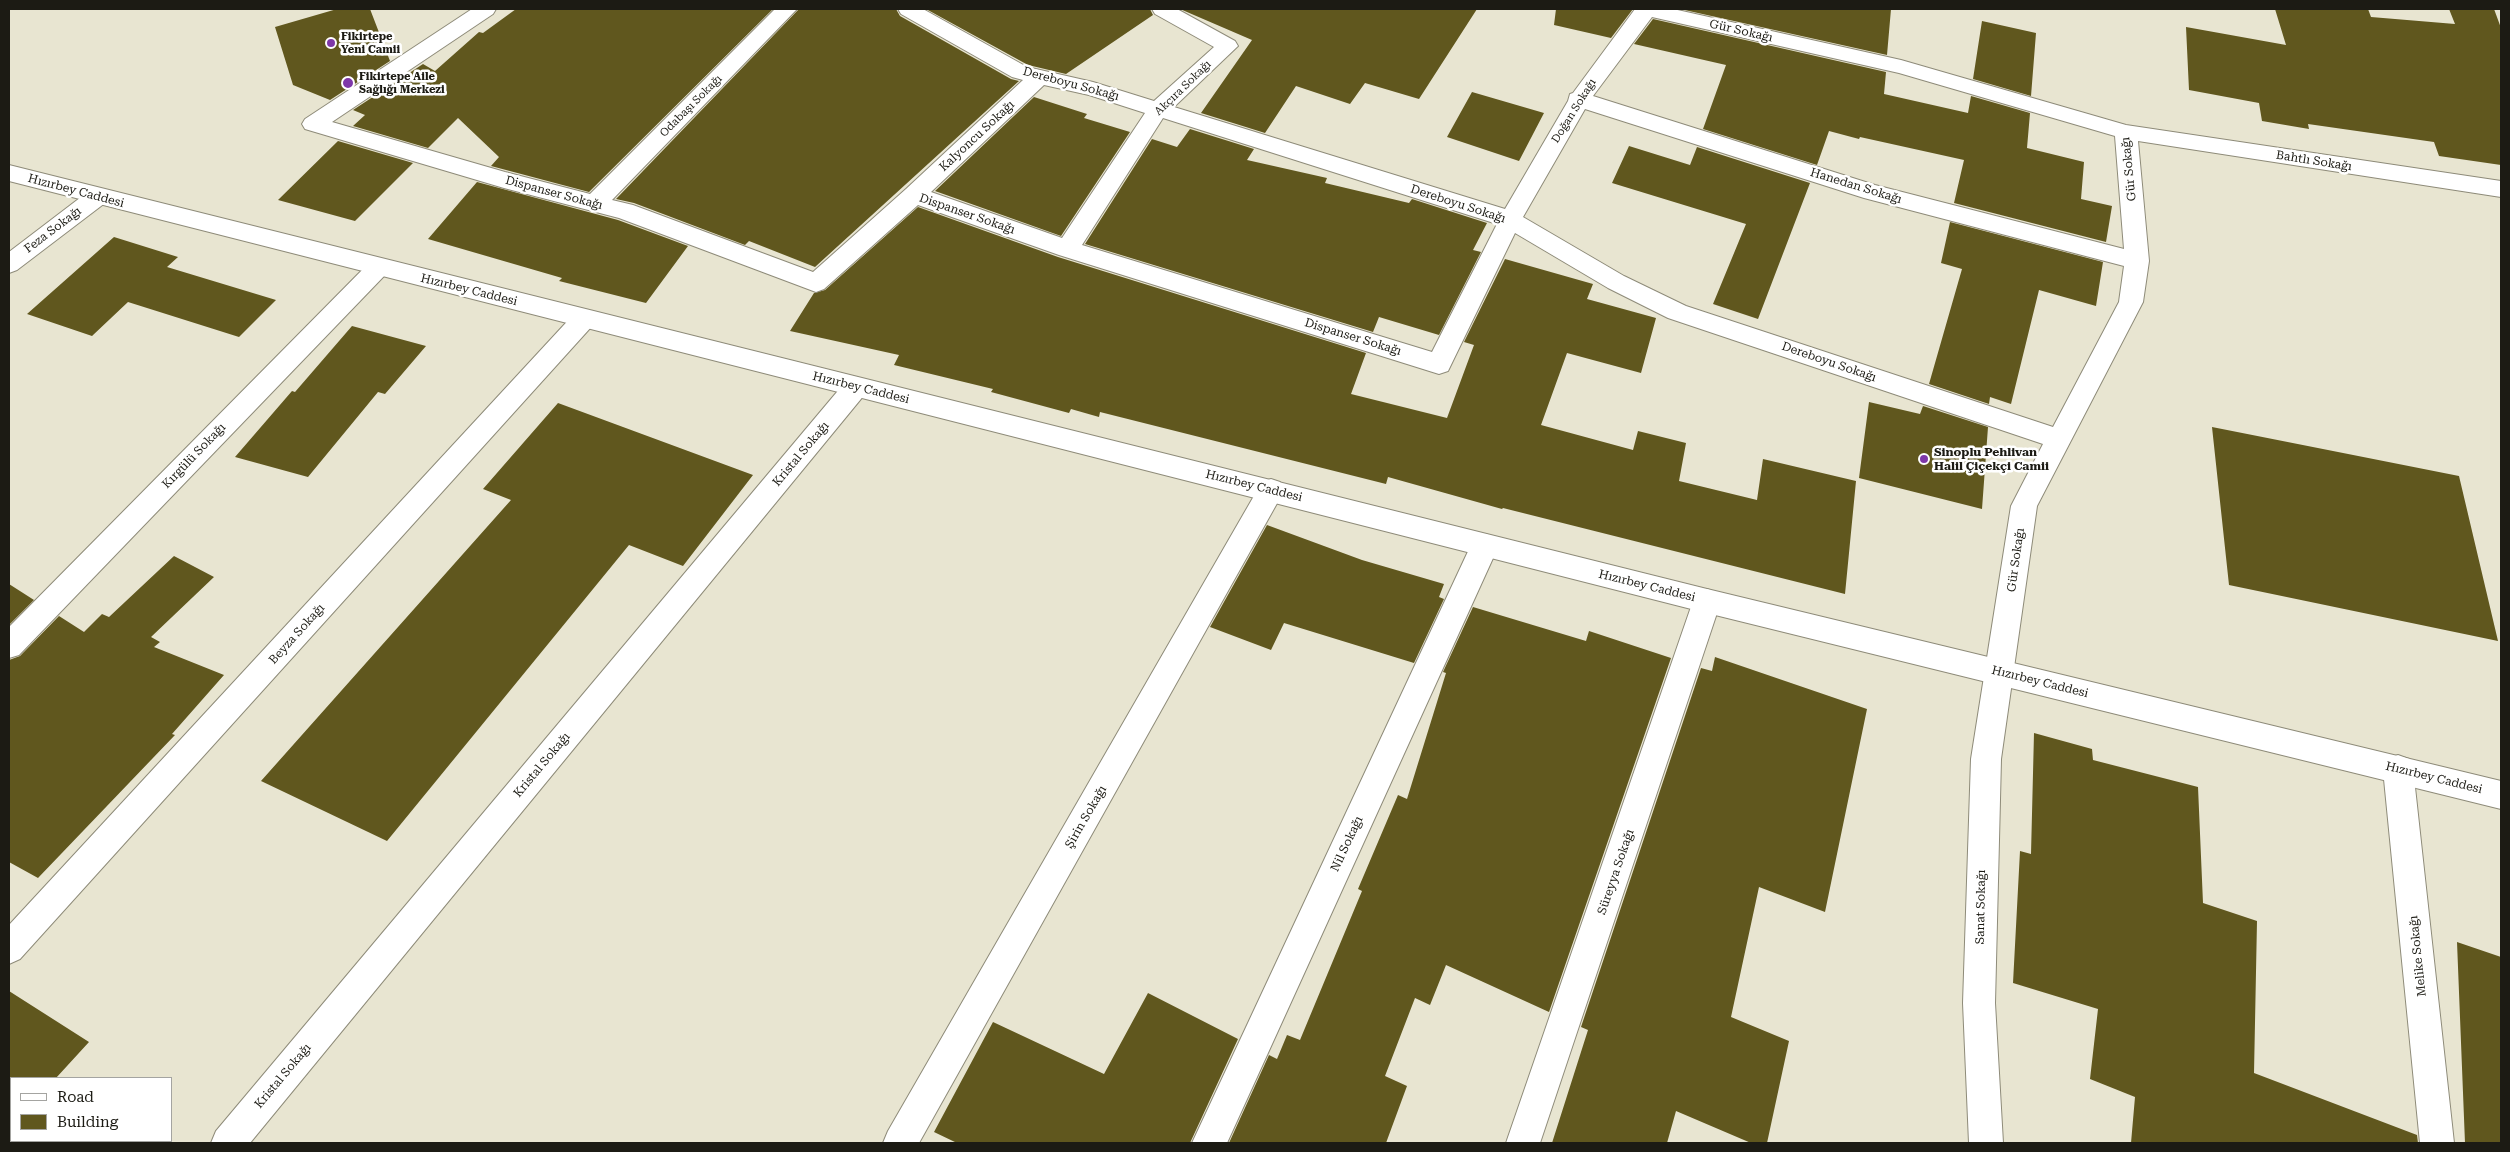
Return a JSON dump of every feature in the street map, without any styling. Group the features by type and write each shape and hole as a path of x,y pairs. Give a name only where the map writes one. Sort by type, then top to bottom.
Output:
{"street":[{"name":"Dispanser Sokağı","path":"486,9 313,124 594,204 625,211 816,283 914,195 1068,249 1439,364 1510,220"},
{"name":"Odabaşı Sokağı","path":"594,204 787,9"},
{"name":"Dereboyu Sokağı","path":"908,9 1020,72 1093,89 1510,220 1616,282 1677,312 2058,439"},
{"name":"Akçıra Sokağı","path":"1068,249 1158,109 1228,46 1162,9"},
{"name":"Doğan Sokağı","path":"1510,220 1578,99 1646,9"},
{"name":"Gür Sokağı","path":"1646,9 1901,67 2126,132 2137,261 2131,302 2089,386 2058,439 2024,506 2000,672"},
{"name":"Kalyoncu Sokağı","path":"914,195 1040,76"},
{"name":"Hanedan Sokağı","path":"1578,99 1872,192 2137,261"},
{"name":"Bahtlı Sokağı","path":"2126,132 2501,190"},
{"name":"Hızırbey Caddesi","path":"9,173 97,197 1271,490 1707,601 2501,795"},
{"name":"Feza Sokağı","path":"9,264 97,197"},
{"name":"Kırgülü Sokağı","path":"9,646 379,267"},
{"name":"Beyza Sokağı","path":"9,948 584,319"},
{"name":"Kristal Sokağı","path":"228,1143 856,387"},
{"name":"Şirin Sokağı","path":"900,1143 1271,490"},
{"name":"Nil Sokağı","path":"1209,1143 1485,545"},
{"name":"Süreyya Sokağı","path":"1523,1143 1707,601"},
{"name":"Sanat Sokağı","path":"1986,1143 1979,1003 1981,886 1986,759 2000,672"},
{"name":"Melike Sokağı","path":"2398,770 2437,1143"}],"building":[{"name":"Fikirtepe Yeni Camii","path":"337,9 370,9 390,61 330,100 293,85 275,27"},
{"path":"516,9 773,9 589,192 491,166 499,157 458,118 428,148 353,126 365,115 353,110 423,64 435,71 479,32 483,33"},
{"path":"799,9 896,9 900,16 1011,79 1019,81 815,267 749,241 745,245 634,203 616,199"},
{"path":"926,9 1150,9 1153,15 1066,74 1028,65"},
{"path":"1180,9 1477,9 1419,99 1365,83 1350,104 1296,86 1265,133 1201,113 1252,40"},
{"path":"1556,9 1633,9 1611,38 1554,25"},
{"path":"1680,9 1891,9 1887,55"},
{"path":"2275,9 2368,9 2371,17 2455,24 2449,9 2494,9 2501,28 2501,165 2439,156 2434,142 2308,124 2309,129 2262,121 2259,103 2189,90 2186,27 2286,45"},
{"path":"1653,19 1886,72 1884,94 1968,113 1971,96 2030,113 2027,148 2084,162 2081,199 2112,206 2106,242 1954,203 1964,160 1860,137 1859,139 1829,131 1817,165 1703,129 1726,65 1634,44"},
{"path":"1982,21 2036,33 2031,96 1973,79"},
{"path":"1472,92 1544,113 1519,161 1447,137"},
{"path":"1034,97 1087,114 1084,118 1130,132 1061,236 935,191"},
{"path":"1190,129 1254,149 1247,160 1327,178 1325,183 1409,203 1412,199 1487,223 1473,250 1481,252 1439,335 1379,317 1373,332 1085,244 1152,139 1177,147"},
{"path":"338,141 413,163 355,221 278,200"},
{"path":"1629,146 1690,165 1697,147 1810,183 1758,319 1713,304 1746,224 1612,183"},
{"path":"477,182 618,220 688,246 646,303 559,281 562,278 428,239"},
{"path":"918,207 1058,257 1366,353 1351,394 1447,418 1474,345 1464,342 1505,259 1593,284 1587,299 1656,318 1641,373 1567,353 1541,425 1633,450 1638,431 1686,443 1679,481 1757,500 1763,459 1856,481 1845,594 1502,509 1388,477 1386,484 1100,412 1099,417 1071,409 1069,413 991,392 993,389 894,365 899,355 790,331 814,293 825,290"},
{"path":"1950,222 2103,262 2096,306 2039,290 2011,404 1990,397 1989,404 1929,384 1962,269 1941,263"},
{"path":"114,237 178,257 167,267 276,300 239,337 128,302 92,336 27,314"},
{"path":"352,326 426,346 385,394 378,392 308,477 235,457 292,391 295,392"},
{"name":"Sinoplu Pehlivan Halil Çiçekçi Camii","path":"1869,402 1920,414 1923,406 1988,427 1982,509 1859,478"},
{"path":"558,403 753,475 683,566 629,545 387,841 261,781 511,500 483,489"},
{"path":"2212,427 2459,476 2498,641 2229,585"},
{"path":"1267,525 1362,560 1444,584 1439,597 1444,599 1414,663 1284,623 1271,650 1210,627"},
{"path":"174,556 214,577 151,637 160,642 154,647 224,675 172,734 175,735 38,878 9,862 9,660 20,656 59,616 84,632 102,614 109,617"},
{"path":"9,584 34,600 9,625"},
{"path":"1473,607 1586,641 1589,631 1671,658 1549,1012 1446,965 1430,1005 1415,998 1385,1076 1407,1086 1386,1143 1229,1143 1269,1055 1277,1059 1287,1035 1300,1040 1362,891 1358,889 1398,795 1407,799 1446,673 1443,672"},
{"path":"1715,657 1867,709 1825,912 1759,887 1731,1017 1789,1041 1767,1143 1751,1143 1676,1111 1667,1143 1552,1143 1588,1030 1581,1027 1701,668 1712,671"},
{"path":"2034,733 2092,749 2093,760 2198,787 2203,903 2257,921 2254,1073 2417,1135 2418,1143 2131,1143 2135,1097 2090,1079 2098,1009 2013,983 2020,851 2031,854"},
{"path":"2457,942 2501,957 2501,1143 2465,1143"},
{"path":"9,991 89,1042 57,1077 9,1078"},
{"path":"1148,993 1238,1039 1190,1143 957,1143 934,1132 993,1022 1104,1074"}],"place":[{"name":"Fikirtepe Yeni Camii","path":"331,43"},
{"name":"Fikirtepe Aile Sağlığı Merkezi","path":"348,83"},
{"name":"Sinoplu Pehlivan Halil Çiçekçi Camii","path":"1924,459"}]}
